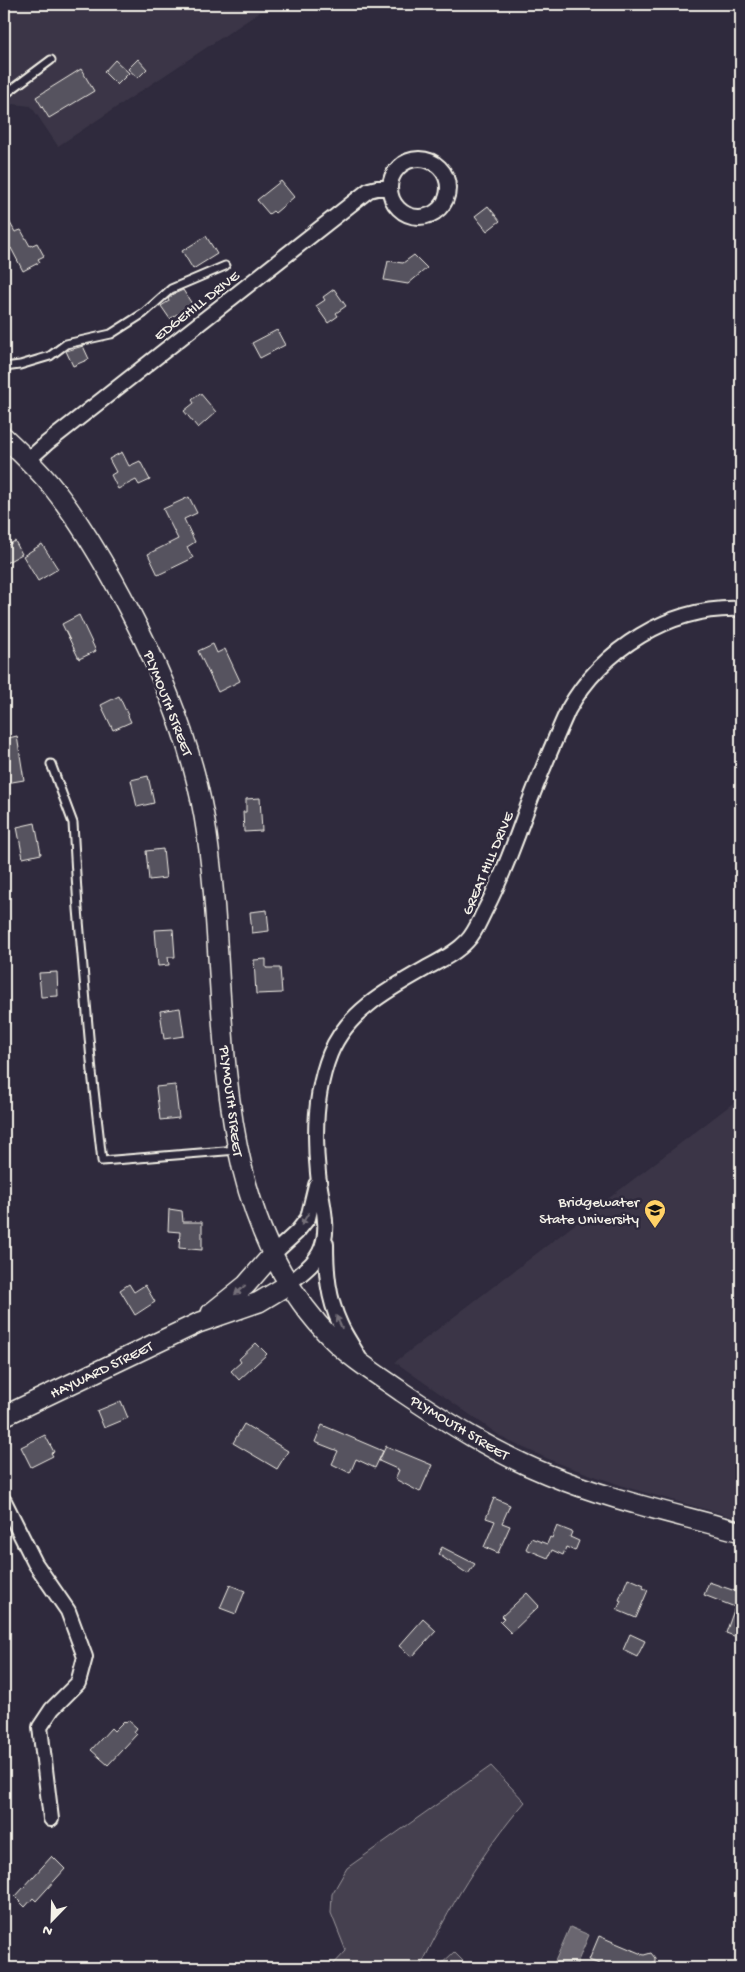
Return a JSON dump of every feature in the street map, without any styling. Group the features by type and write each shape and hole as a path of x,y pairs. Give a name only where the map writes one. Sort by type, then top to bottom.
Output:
{"main road":[{"name":"PLYMOUTH STREET","path":"4,436 52,486 88,537 121,595 161,677 190,754 204,817 208,848 229,1092 237,1150 253,1209 289,1284 329,1336 362,1365 473,1438 545,1474 616,1497 741,1532"},
{"name":"HAYWARD STREET","path":"198,1323 239,1291 273,1254"},
{"name":"HAYWARD STREET","path":"4,1416 198,1323 246,1307 289,1284"}],"street":[{"path":"419,159 429,160 442,169 447,178 449,188 447,198 442,207 429,216 419,217 409,216 400,210 393,202 390,188 394,173 400,165 409,160 419,159"},
{"name":"EDGEHILL DRIVE","path":"28,460 47,443 369,190 390,188"},
{"name":"GREAT HILL DRIVE","path":"362,1365 340,1324 330,1296 326,1263 325,1216 318,1174 316,1134 318,1096 325,1068 337,1039 354,1017 372,1002 453,953 467,941 480,922 502,875 568,710 578,692 594,673 612,656 654,629 695,614 722,609 741,609"},
{"name":"GREAT HILL DRIVE","path":"273,1254 297,1232 308,1218 318,1174"},
{"name":"GREAT HILL DRIVE","path":"289,1284 311,1265 320,1253 324,1237 325,1216"},
{"path":"4,1501 8,1517 35,1563 68,1611 85,1657 78,1683 52,1708 40,1727 51,1819"}],"lane":[{"path":"4,94 51,60"},
{"path":"4,367 20,365 50,356 66,344 111,334 144,313 171,289 225,266"},
{"path":"51,764 73,823 78,909 92,1072 102,1161 237,1150"}],"shaded area":[{"path":"4,4 272,4 58,146 31,106 13,104 4,110"},
{"name":"Bridgewater State University","path":"741,1097 741,1519 629,1488 560,1464 506,1440 395,1362"},
{"path":"491,1766 525,1802 480,1861 442,1924 420,1968 330,1968 346,1951 331,1913 332,1894 347,1868"},
{"path":"570,1927 589,1935 575,1968 552,1968"},
{"path":"454,1952 470,1968 437,1968"}],"building":[{"path":"138,59 147,69 138,78 128,69"},
{"path":"115,60 129,73 117,85 104,72"},
{"path":"81,69 94,91 49,118 36,97"},
{"path":"281,181 294,197 275,213 273,211 269,214 257,200"},
{"path":"488,206 500,221 487,231 475,216"},
{"path":"4,212 15,232 21,230 30,246 37,243 44,256 38,259 40,262 23,271 11,248 4,252"},
{"path":"206,236 217,254 193,269 182,251"},
{"path":"414,255 427,268 408,284 384,280 388,261 403,263"},
{"path":"334,289 346,306 336,313 338,316 328,323 316,306 325,300 323,297"},
{"path":"183,290 194,307 179,317 177,314 170,319 161,306 169,301 168,299 174,294"},
{"path":"277,330 285,345 260,358 252,343"},
{"path":"83,346 89,359 73,366 66,351"},
{"path":"200,393 216,412 198,428 184,411 194,403 192,400"},
{"path":"122,452 129,466 140,461 150,480 139,485 136,480 118,489 111,475 116,472 109,459"},
{"path":"189,497 197,513 184,519 195,542 187,547 193,558 158,575 148,554 178,539 163,509"},
{"path":"15,541 22,554 4,564 4,547"},
{"path":"42,544 58,569 38,581 23,556"},
{"path":"79,615 96,651 79,659 62,624"},
{"path":"213,644 217,653 225,649 240,681 218,692 198,651"},
{"path":"119,696 131,722 113,730 101,705"},
{"path":"17,736 24,780 6,783 4,739"},
{"path":"148,776 154,803 137,807 131,780"},
{"path":"260,798 262,831 244,832 243,812 246,812 246,799"},
{"path":"35,823 41,854 23,858 17,827"},
{"path":"163,849 166,878 149,880 146,851"},
{"path":"267,910 269,931 252,933 250,912"},
{"path":"173,929 175,957 168,957 169,965 158,966 155,930"},
{"path":"266,959 266,968 280,968 282,993 256,994 254,960"},
{"path":"57,972 58,996 41,997 39,973"},
{"path":"180,1008 184,1036 164,1039 160,1011"},
{"path":"175,1085 179,1118 160,1120 156,1087"},
{"path":"169,1209 182,1211 183,1222 202,1222 202,1250 179,1248 180,1232 168,1231"},
{"path":"129,1284 134,1292 145,1285 155,1302 135,1315 120,1290"},
{"path":"256,1343 267,1354 239,1380 231,1371 241,1362 239,1359"},
{"path":"121,1401 128,1418 104,1428 97,1411"},
{"path":"244,1424 288,1451 277,1469 233,1443"},
{"path":"322,1425 383,1451 375,1468 356,1459 350,1473 332,1464 338,1451 315,1442"},
{"path":"45,1435 54,1452 51,1453 53,1456 31,1467 21,1447"},
{"path":"386,1446 432,1465 420,1492 395,1479 399,1470 379,1461"},
{"path":"494,1498 510,1505 502,1523 510,1526 498,1553 484,1547 495,1521 486,1518"},
{"path":"557,1526 572,1532 570,1537 579,1541 575,1551 566,1547 563,1555 552,1550 548,1558 526,1549 531,1538 547,1544"},
{"path":"442,1547 475,1564 468,1574 438,1554"},
{"path":"628,1578 644,1585 643,1588 648,1590 636,1618 617,1610"},
{"path":"709,1582 741,1593 741,1625 737,1637 726,1633 735,1607 704,1595"},
{"path":"230,1585 245,1591 236,1614 220,1608"},
{"path":"527,1593 539,1606 511,1633 500,1622 504,1618 502,1616"},
{"path":"423,1619 436,1631 412,1657 399,1646"},
{"path":"630,1634 645,1641 637,1657 623,1650"},
{"path":"128,1720 137,1728 134,1732 137,1734 108,1765 91,1750 111,1728 114,1731 124,1721 126,1723"},
{"path":"52,1856 65,1869 36,1901 33,1898 25,1907 15,1897"},
{"path":"599,1936 644,1955 651,1953 655,1961 647,1968 609,1968 589,1960"}],"place":[{"name":"Bridgewater State University","path":"655,1229"}]}
